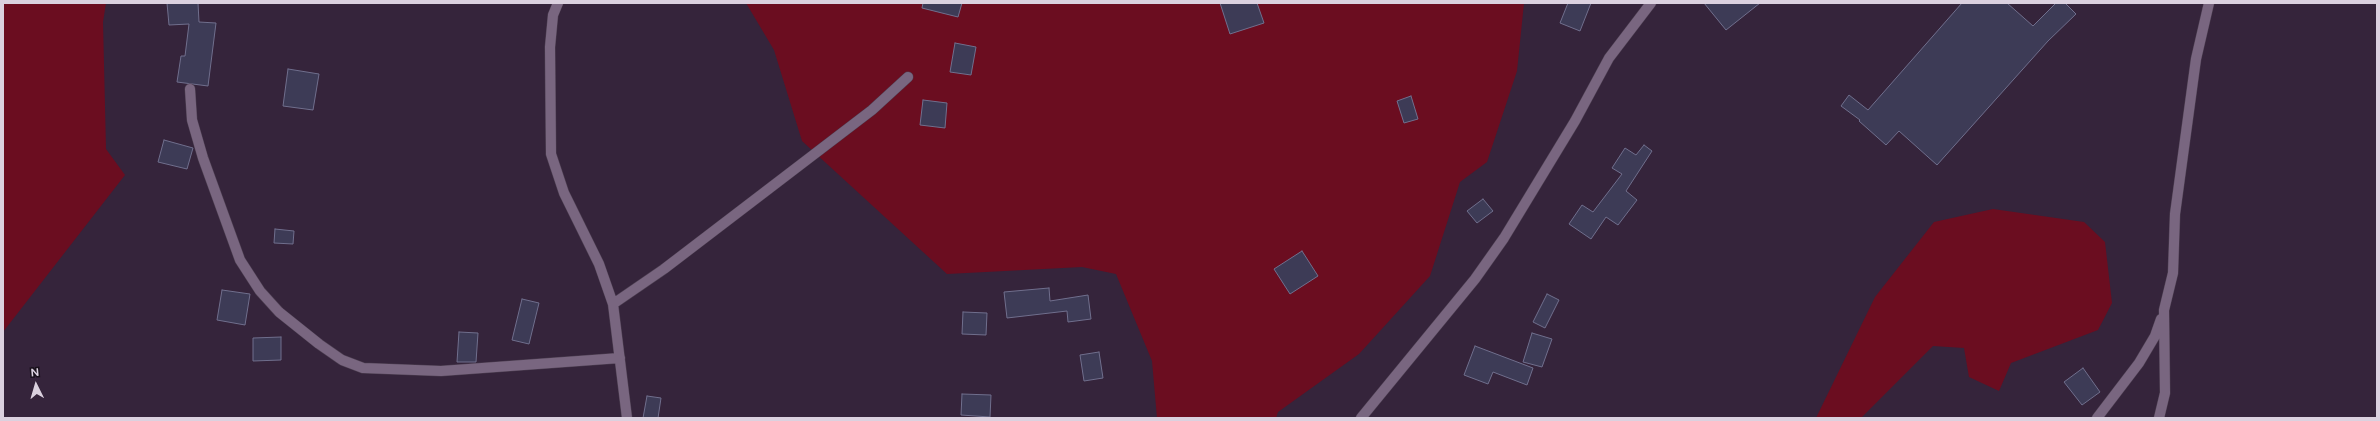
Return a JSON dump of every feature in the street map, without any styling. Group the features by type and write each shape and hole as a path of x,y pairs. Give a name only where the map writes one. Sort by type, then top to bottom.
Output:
{"street":[{"path":"558,3 553,15 550,46 551,154 564,193 599,264 613,304 628,418"},
{"path":"1361,418 1475,279 1504,238 1575,121 1609,58 1651,3"},
{"path":"2096,418 2139,363 2155,336 2164,310 2173,272 2176,214 2196,59 2209,3"},
{"path":"613,304 664,269 872,110 908,77"},
{"path":"190,89 192,120 203,158 240,260 260,292 279,312 319,344 342,360 364,368 440,371 620,358"},
{"path":"2159,418 2165,393 2164,310"}],"shaded area":[{"path":"3,3 106,3 103,22 106,149 125,175 3,332"},
{"path":"746,3 1524,3 1517,71 1487,162 1460,182 1430,276 1359,354 1278,412 1276,418 1157,418 1152,361 1116,274 1082,267 947,274 802,141 774,50"},
{"path":"1993,209 2084,222 2105,242 2112,303 2098,330 2011,363 1999,391 1969,377 1964,348 1933,346 1861,418 1816,418 1875,297 1934,222"}],"building":[{"path":"167,3 198,3 199,22 216,23 208,86 177,82 181,56 185,56 189,24 169,25"},
{"path":"923,3 962,3 958,17 922,8"},
{"path":"1220,3 1257,3 1264,23 1230,34"},
{"path":"1568,3 1591,3 1580,31 1560,23"},
{"path":"1704,3 1760,3 1726,30"},
{"path":"1962,3 2007,3 2033,26 2056,3 2065,3 2076,14 2048,41 1937,165 1899,131 1886,145 1859,121 1860,120 1841,106 1849,95 1868,110"},
{"path":"955,43 976,47 971,75 950,72"},
{"path":"288,69 319,74 313,110 283,106"},
{"path":"1411,96 1418,119 1404,123 1397,101"},
{"path":"923,100 947,103 945,128 920,125"},
{"path":"164,140 193,148 187,169 158,162"},
{"path":"1644,145 1652,151 1626,191 1637,200 1618,225 1606,217 1591,239 1569,224 1582,205 1593,212 1622,174 1612,168 1625,148 1636,155"},
{"path":"1483,199 1493,211 1477,223 1467,211"},
{"path":"275,229 294,231 293,244 274,243"},
{"path":"1302,251 1318,276 1290,294 1274,269"},
{"path":"1049,288 1050,301 1088,295 1091,319 1068,322 1067,311 1007,318 1004,292"},
{"path":"222,290 250,294 245,325 217,320"},
{"path":"1547,294 1559,300 1545,328 1533,322"},
{"path":"522,299 539,303 529,344 512,340"},
{"path":"963,312 987,313 986,335 962,334"},
{"path":"459,332 478,333 476,362 457,362"},
{"path":"1532,333 1552,339 1542,367 1523,362"},
{"path":"281,337 281,360 253,361 253,338"},
{"path":"1475,346 1533,368 1527,385 1493,372 1488,384 1464,375"},
{"path":"1099,352 1103,378 1084,381 1080,355"},
{"path":"2083,368 2100,392 2082,405 2064,382"},
{"path":"962,394 991,395 990,417 961,415"},
{"path":"647,396 661,398 658,418 643,418"}]}
